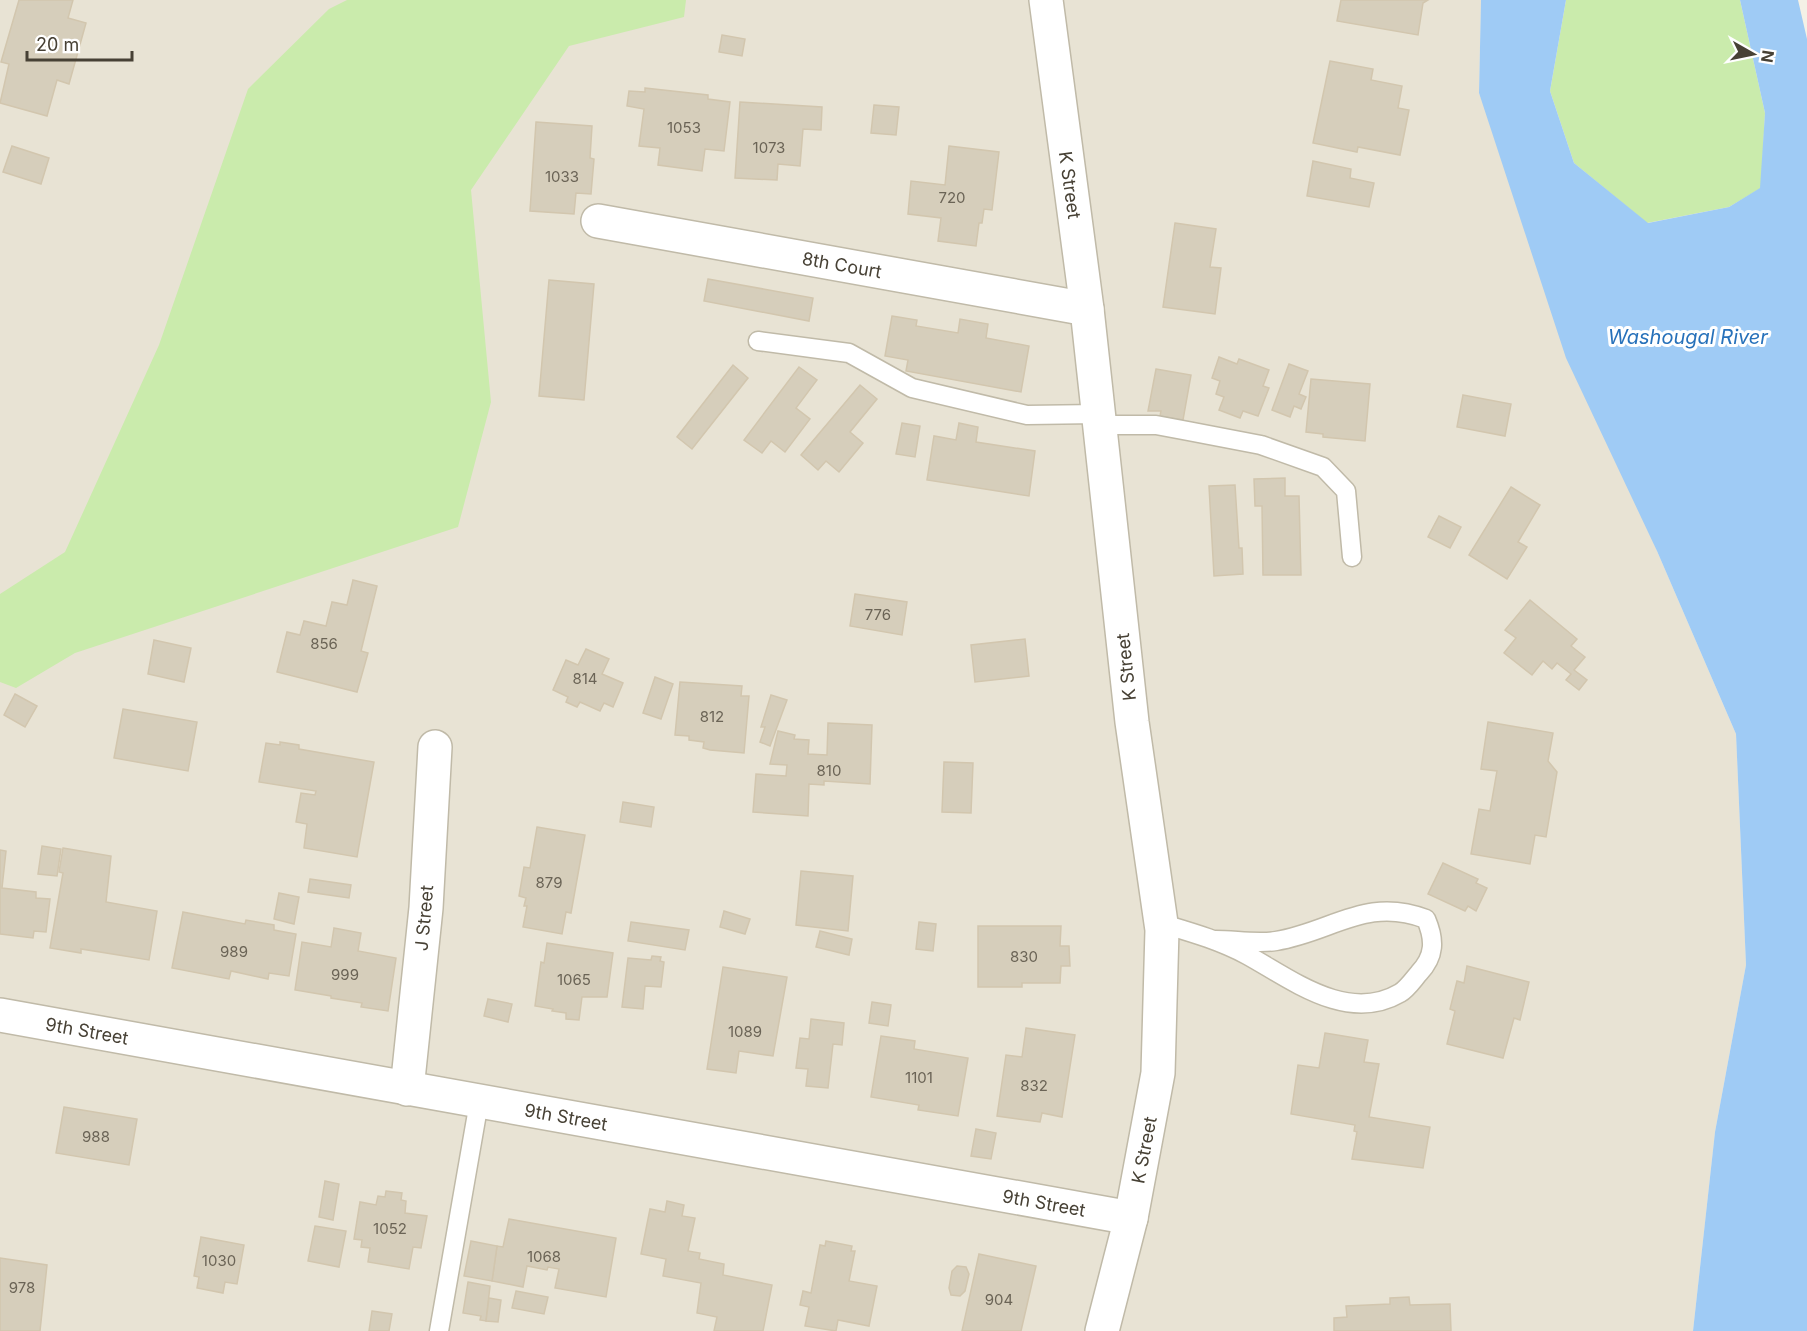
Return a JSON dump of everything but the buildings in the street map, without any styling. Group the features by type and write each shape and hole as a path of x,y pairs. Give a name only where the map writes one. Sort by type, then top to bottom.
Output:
{"street":[{"name":"K Street","path":"1046,0 1087,309 1132,722 1160,923 1158,1073 1131,1218 1102,1331"},
{"name":"8th Court","path":"598,221 1087,309"},
{"name":"J Street","path":"407,1089 426,908 435,747"},
{"name":"9th Street","path":"0,1015 1131,1218"}],"lane":[{"path":"758,341 849,352 912,388 1027,415 1156,425 1261,445 1323,467 1346,491 1352,557"},
{"path":"1160,923 1216,940 1323,997 1356,1003 1380,1000 1401,993 1428,964 1434,937 1426,919 1393,909 1372,912 1275,941 1216,940"},
{"path":"439,1331 479,1101"}],"shaded area":[{"path":"0,0 1481,0 1479,93 1657,551 1736,734 1746,965 1715,1132 1693,1331 0,1331"}],"green space":[{"path":"347,0 686,0 684,17 569,46 471,190 491,402 458,527 75,653 16,688 0,682 0,594 65,552 159,345 248,89 329,9"},
{"path":"1566,0 1740,0 1765,113 1761,188 1729,207 1647,223 1574,163 1550,91"}],"water":[{"name":"Washougal River","path":"1481,0 1566,0 1550,91 1574,163 1648,223 1729,207 1760,188 1765,113 1740,0 1798,0 1807,39 1807,1331 1693,1331 1715,1132 1746,965 1736,734 1657,551 1566,358 1479,93"}]}
